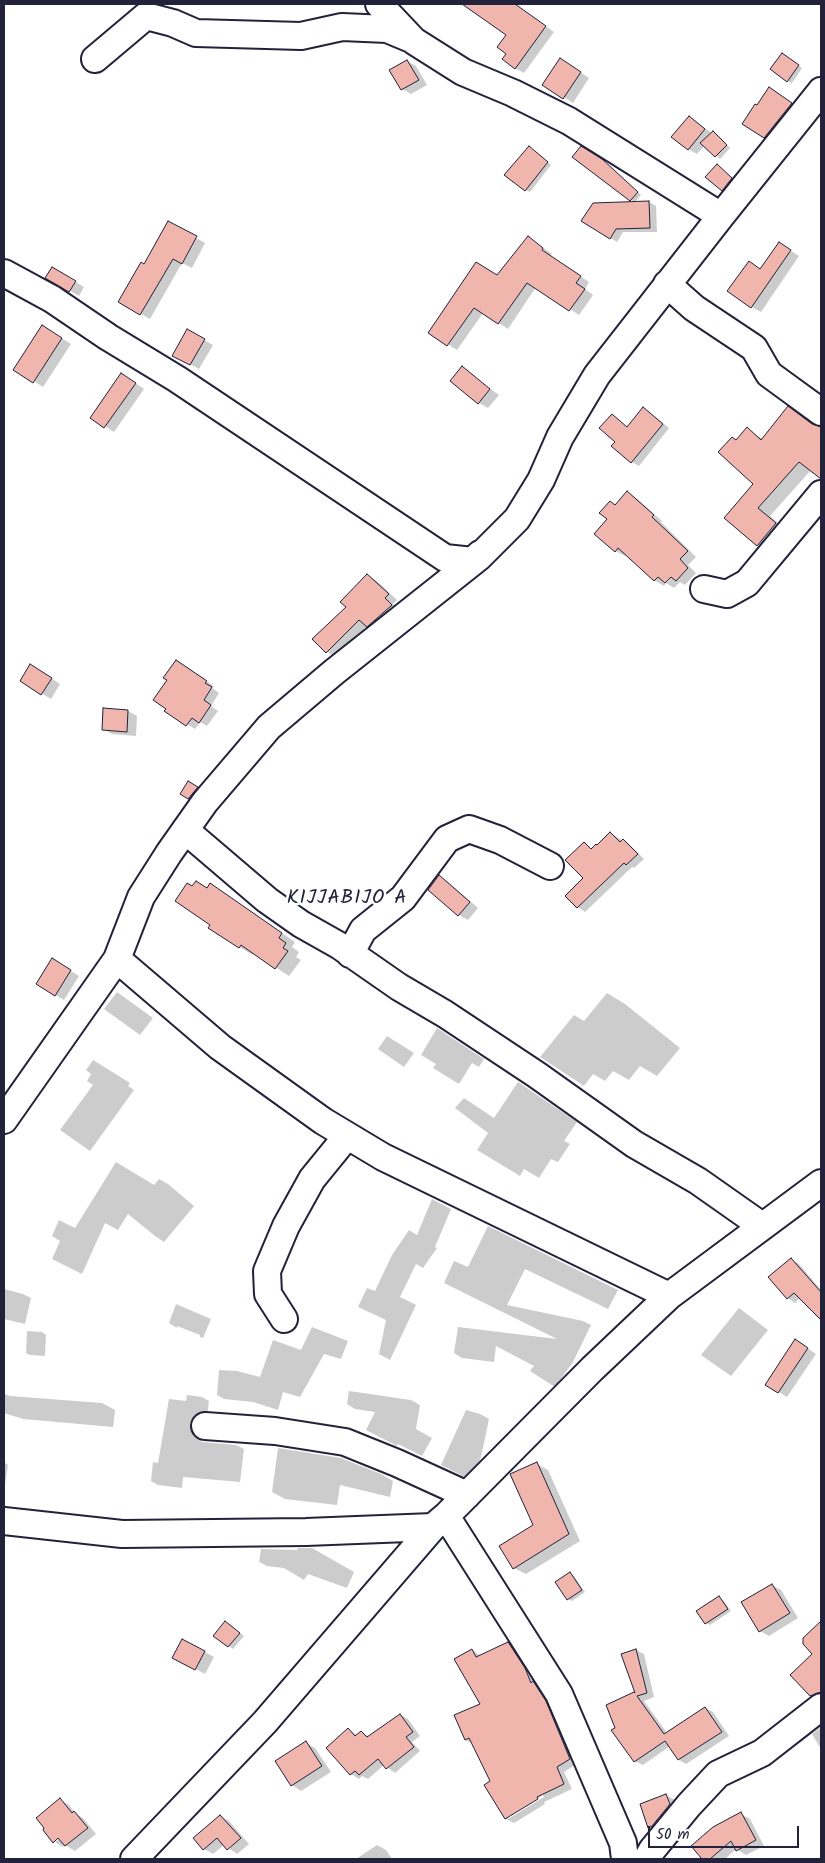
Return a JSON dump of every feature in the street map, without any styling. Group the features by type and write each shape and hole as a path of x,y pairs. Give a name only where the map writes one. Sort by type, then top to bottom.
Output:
{"street":[{"path":"379,4 414,41"},
{"path":"95,59 146,16 173,23 196,33 301,36 342,27 387,29 414,41 463,72 513,93 569,121 721,216"},
{"path":"4,1120 117,959 141,897 205,802 269,727 334,672 479,557 517,519 541,480 560,438 597,375 821,91"},
{"path":"4,273 52,299 108,337 177,379 445,558 473,560 517,519"},
{"path":"667,284 694,308 754,348 769,374 821,412"},
{"path":"704,589 727,594 747,583 821,494"},
{"path":"350,954 363,930 403,898 447,839 469,829 500,840 550,866"},
{"path":"185,830 267,900 301,924 399,987 446,1014 537,1075 634,1144 698,1181 762,1226"},
{"path":"117,959 220,1047 272,1083 323,1122 382,1157 669,1296"},
{"path":"284,1319 268,1294 267,1271 286,1226 312,1178 347,1136"},
{"path":"134,1859 265,1722 440,1522 592,1369 669,1296 821,1183"},
{"path":"205,1426 275,1431 345,1442 467,1495"},
{"path":"4,1521 122,1534 306,1532 440,1522"},
{"path":"440,1522 559,1694 623,1843 625,1859"},
{"path":"648,1859 652,1850 689,1804 718,1774 762,1753 821,1707"}],"building":[{"path":"462,4 515,4 546,26 515,69 502,59 506,54 497,47 506,35"},
{"path":"782,53 799,65 787,82 770,69"},
{"path":"560,58 581,72 563,99 542,85"},
{"path":"407,60 419,80 401,90 389,70"},
{"path":"769,87 792,103 764,138 742,124"},
{"path":"689,116 705,129 688,150 671,137"},
{"path":"713,131 727,145 715,157 700,143"},
{"path":"529,146 548,162 525,191 504,175"},
{"path":"581,146 602,159 638,192 630,201 572,157"},
{"path":"717,164 732,178 722,191 705,177"},
{"path":"649,201 650,228 616,229 610,239 581,221 593,203"},
{"path":"168,221 197,236 182,264 173,259 140,315 118,302 141,262 144,264"},
{"path":"528,236 543,248 542,250 581,276 576,283 585,289 569,311 527,283 498,324 474,308 447,346 428,333 476,262 497,275"},
{"path":"779,242 791,250 751,308 727,291 749,261 760,269"},
{"path":"52,267 76,281 69,292 45,278"},
{"path":"42,325 62,338 33,383 13,370"},
{"path":"187,329 205,339 190,365 172,356"},
{"path":"462,366 490,389 478,404 450,381"},
{"path":"121,373 136,383 104,428 90,418"},
{"path":"788,406 812,424 821,427 821,479 799,462 758,508 776,523 757,546 724,518 753,484 718,452 732,437 736,440 747,427 761,440"},
{"path":"643,407 663,424 631,463 611,446 615,442 599,428 612,414 627,427"},
{"path":"627,491 654,515 652,517 688,551 680,559 688,568 676,581 671,577 665,583 658,577 654,581 618,548 615,552 594,534 607,519 599,513 610,501 615,505"},
{"path":"367,574 389,594 385,598 392,605 367,627 359,620 326,653 312,639 346,607 340,602"},
{"path":"176,660 207,681 205,683 212,687 204,700 211,705 199,723 192,718 186,726 164,711 166,709 153,700 167,680 163,678"},
{"path":"30,664 52,678 41,695 20,681"},
{"path":"103,708 128,710 127,732 102,730"},
{"path":"188,781 198,787 188,799 180,794"},
{"path":"610,832 620,842 623,839 638,854 626,865 624,863 577,908 565,896 583,878 565,860 584,842 591,849"},
{"path":"439,875 470,902 458,916 428,890"},
{"path":"196,881 207,888 210,883 282,933 279,938 286,943 283,948 288,951 275,969 241,945 239,948 208,928 210,925 175,901 187,883 192,886"},
{"path":"52,958 71,970 55,996 36,984"},
{"path":"791,1258 821,1292 821,1320 794,1293 787,1299 768,1277"},
{"path":"795,1339 808,1348 778,1393 765,1385"},
{"path":"537,1462 569,1534 513,1569 499,1546 533,1525 510,1474"},
{"path":"570,1572 582,1590 567,1600 555,1582"},
{"path":"772,1584 790,1613 759,1632 741,1602"},
{"path":"719,1596 728,1609 705,1624 696,1611"},
{"path":"225,1621 240,1633 228,1647 213,1636"},
{"path":"821,1621 821,1692 810,1696 790,1675 812,1654 803,1644 803,1638"},
{"path":"182,1639 205,1651 195,1670 172,1658"},
{"path":"508,1642 525,1668 531,1683 533,1681 546,1701 570,1759 557,1767 564,1784 537,1797 538,1799 505,1819 484,1785 490,1781 469,1738 465,1740 454,1715 480,1704 454,1659 472,1649 476,1657"},
{"path":"636,1649 647,1693 637,1696 664,1734 705,1707 722,1732 678,1760 665,1741 634,1762 611,1730 615,1728 606,1705 635,1693 621,1654"},
{"path":"400,1714 413,1732 406,1737 414,1747 386,1769 378,1759 359,1775 355,1771 350,1775 326,1748 348,1728 355,1736 361,1731 367,1737"},
{"path":"306,1741 322,1766 291,1786 275,1761"},
{"path":"666,1794 670,1804 652,1826 648,1828 640,1804"},
{"path":"60,1798 88,1828 65,1846 58,1838 53,1843 36,1818"},
{"path":"741,1812 756,1840 736,1851 731,1841 710,1859 702,1859 691,1846 713,1827"},
{"path":"220,1815 241,1838 227,1850 217,1838 203,1850 193,1838"}],"district":[{"name":"KIJJABIJO A","path":"347,900"}]}
